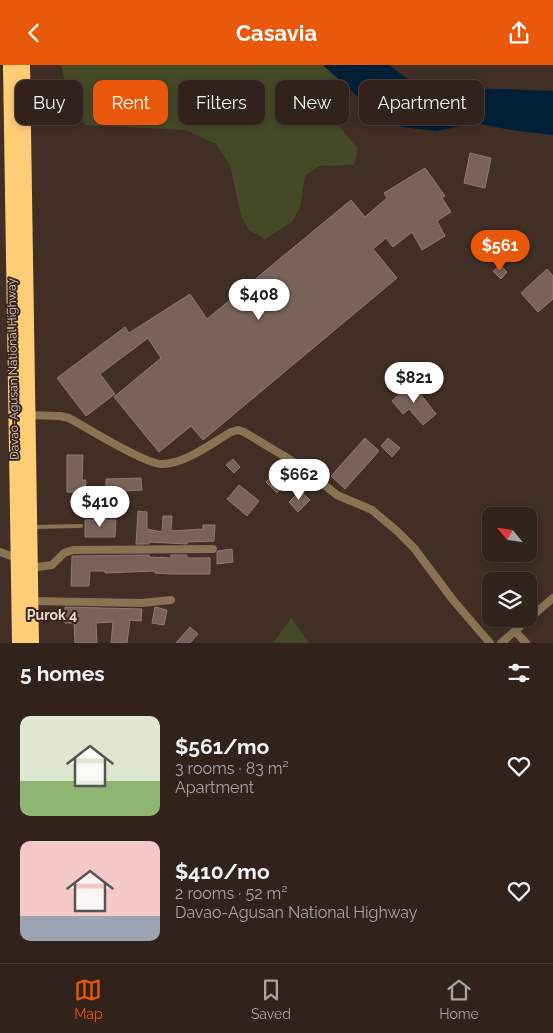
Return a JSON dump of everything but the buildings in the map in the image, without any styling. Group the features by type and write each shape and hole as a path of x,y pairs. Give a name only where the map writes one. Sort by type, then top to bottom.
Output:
{"highway":[{"name":"Davao-Agusan National Highway","path":"10,65 21,415 30,527 32,643"},
{"name":"Davao-Agusan National Highway","path":"19,643 17,558 21,415 23,65"}],"street":[{"path":"21,415 70,418 142,458 160,464 190,456 231,431 238,430 244,432 299,465 337,495 372,510 397,531 414,547 453,600 490,643"},
{"path":"31,567 52,565 64,553 73,550 212,549"},
{"path":"0,552 17,558"},
{"path":"501,643 553,597"},
{"path":"32,601 142,603 171,600"},
{"path":"515,631 526,643"}],"lane":[{"path":"30,527 81,526"}],"green space":[{"path":"61,65 323,65 339,80 275,80 275,125 339,125 358,149 354,165 320,166 305,176 300,208 291,223 265,239 249,230 241,216 230,165 216,144 185,130 86,125 83,120 83,80 65,80"},
{"path":"291,618 309,643 273,643"}],"water":[{"path":"323,65 389,65 409,80 359,80 359,98 349,89 349,80 339,80"},
{"path":"484,88 553,91 553,135 484,125"},
{"path":"398,125 466,125 437,131"}],"district":[{"name":"Purok 4","path":"52,615"}]}
